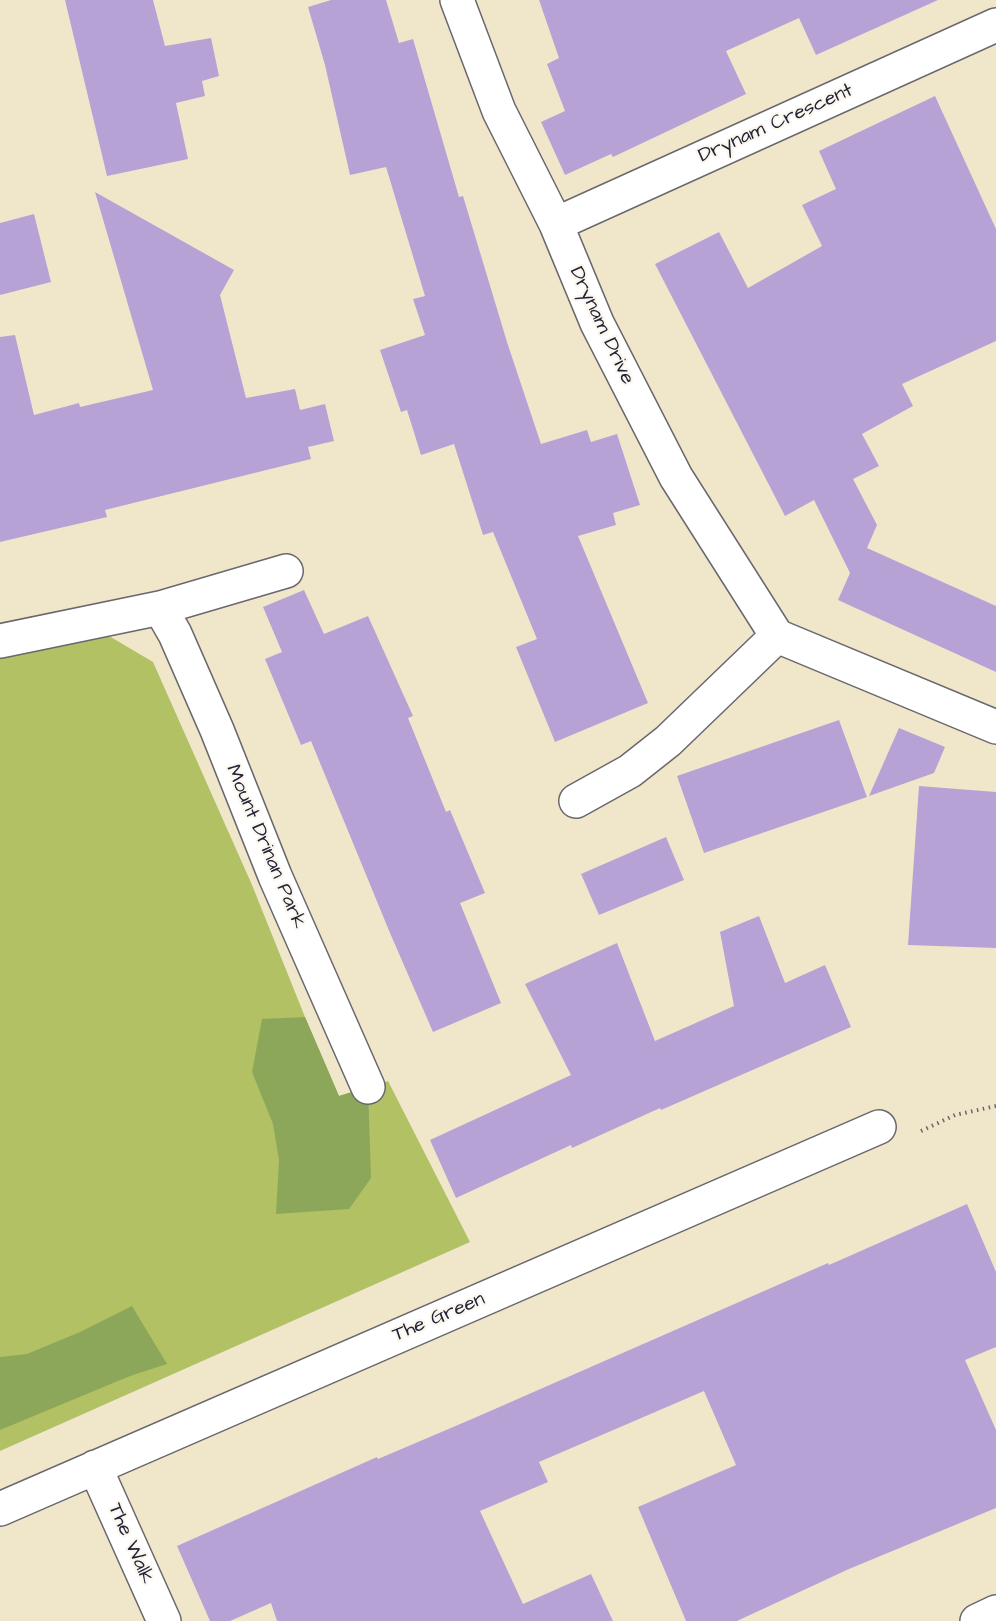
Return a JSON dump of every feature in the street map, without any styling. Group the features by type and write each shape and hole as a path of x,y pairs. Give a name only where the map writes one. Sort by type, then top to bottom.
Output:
{"street":[{"name":"Drynam Drive","path":"457,0 499,111 556,224 597,323 676,477 777,636"},
{"name":"Drynam Crescent","path":"556,224 996,25"},
{"path":"0,641 160,608 286,571"},
{"name":"Mount Drinan Park","path":"160,608 175,634 275,876 368,1087"},
{"path":"576,801 630,771 668,741 777,636 996,727"},
{"name":"The Green","path":"0,1509 879,1127"},
{"name":"The Walk","path":"95,1467 164,1621"},
{"path":"977,1621 996,1612"}],"path":[{"path":"879,1127 896,1119 906,1139 955,1116 996,1106"}],"green space":[{"path":"109,636 153,662 252,885 339,1096 388,1081 470,1242 0,1451 0,654 50,643"},
{"path":"305,1017 339,1096 368,1087 371,1178 349,1209 276,1214 279,1160 273,1124 252,1072 262,1019"},
{"path":"132,1306 167,1364 130,1376 0,1430 0,1357 27,1354 80,1332"}],"building":[{"path":"65,0 153,0 165,46 211,38 219,76 202,81 205,96 176,103 188,159 107,176"},
{"path":"331,0 386,0 399,43 413,39 459,197 463,196 507,342 541,444 587,430 591,442 617,434 640,505 613,513 616,525 578,536 648,703 555,742 516,647 537,639 493,532 483,535 454,444 421,455 407,410 401,412 380,350 425,335 413,299 425,296 386,167 350,175 325,65 308,7"},
{"path":"539,0 938,0 816,55 799,18 726,51 746,94 613,157 611,154 565,175 541,122 565,111 547,64 559,58"},
{"path":"935,96 996,229 996,341 902,384 913,406 862,434 879,466 853,479 877,525 867,548 996,606 996,672 838,600 850,573 814,500 785,516 655,264 719,232 748,288 822,246 802,205 836,189 819,151"},
{"path":"95,192 234,270 220,295 246,398 295,389 300,410 325,404 334,441 308,447 311,459 105,510 107,517 0,542 0,337 15,335 34,415 79,403 80,407 153,390"},
{"path":"34,214 51,282 0,295 0,223"},
{"path":"304,590 324,634 368,616 413,716 408,718 446,812 450,810 485,893 460,903 501,1003 433,1032 311,741 301,745 265,659 282,652 263,607"},
{"path":"839,720 867,797 704,853 677,776"},
{"path":"899,728 945,747 934,773 869,796"},
{"path":"919,786 996,792 996,948 908,945"},
{"path":"666,837 684,880 599,915 581,874"},
{"path":"759,916 785,983 825,965 851,1027 572,1148 571,1145 456,1198 430,1140 571,1075 525,984 617,943 655,1041 734,1006 720,932"},
{"path":"967,1204 996,1272 996,1347 965,1360 996,1430 996,1508 849,1569 737,1621 686,1621 638,1507 736,1465 704,1391 539,1462 548,1482 480,1511 523,1604 591,1574 613,1621 277,1621 271,1603 230,1621 210,1621 177,1546 377,1457 378,1459 472,1419"}]}
